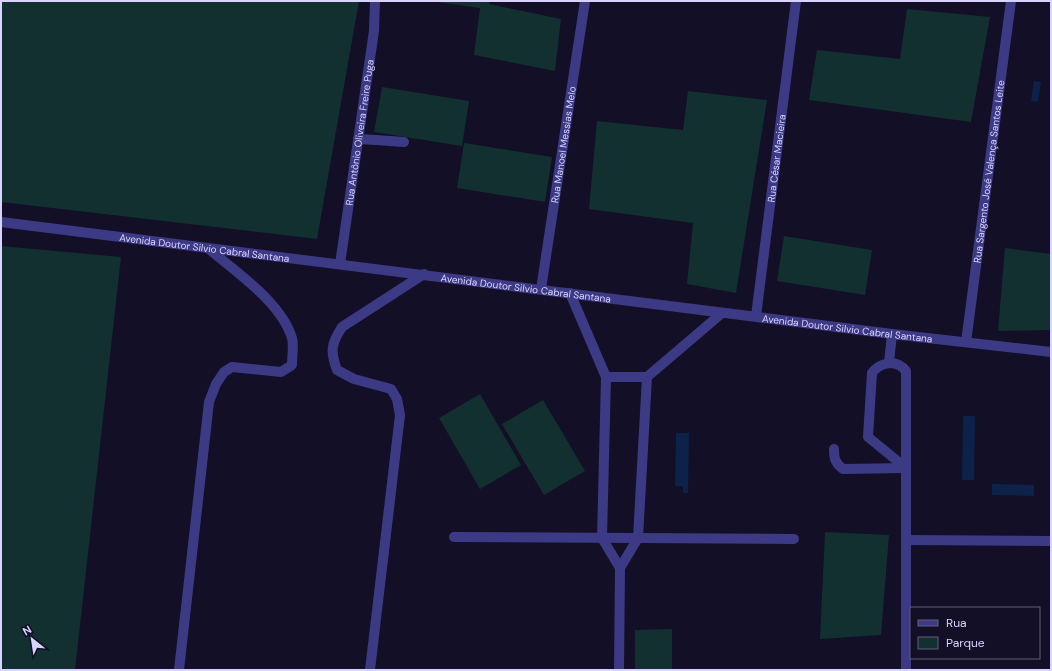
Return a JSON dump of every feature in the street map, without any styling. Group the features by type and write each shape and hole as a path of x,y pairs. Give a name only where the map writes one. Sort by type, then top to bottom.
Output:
{"street":[{"name":"Rua Antônio Oliveira Freire Puga","path":"340,264 374,31 375,1"},
{"name":"Rua Manoel Messias Melo","path":"541,289 585,1"},
{"name":"Rua César Macieira","path":"756,316 796,1"},
{"name":"Rua Sargento José Valença Santos Leite","path":"966,342 1011,1"},
{"path":"358,139 404,142"},
{"name":"Avenida Doutor Silvio Cabral Santana","path":"1,222 209,249 424,274 722,313 1051,352"},
{"path":"179,670 209,402 216,384 224,372 232,367 281,372 292,365 292,338 279,313 254,286 209,249"},
{"path":"370,670 400,415 397,399 391,389 354,379 338,370 332,357 334,340 342,327 424,274"},
{"path":"570,293 606,377 602,538 620,568"},
{"path":"606,377 648,377 722,313"},
{"path":"889,363 892,334"},
{"path":"906,468 868,437 872,373 876,368 889,363 896,363 902,366 906,371 906,468 906,670"},
{"path":"619,670 620,568 638,538 648,377"},
{"path":"834,449 834,458 838,465 843,469 906,468"},
{"path":"454,537 794,539"},
{"path":"906,540 1051,541"}],"green space":[{"path":"1,1 359,1 317,239 1,202"},
{"path":"431,1 489,1 489,4 561,19 555,71 474,55 480,8"},
{"path":"907,9 990,17 971,122 809,100 817,50 900,59"},
{"path":"382,87 469,101 462,146 374,132"},
{"path":"688,91 767,100 736,293 687,284 693,223 589,209 597,121 683,130"},
{"path":"464,143 552,157 545,202 457,188"},
{"path":"784,236 872,250 865,295 777,281"},
{"path":"1,246 121,257 75,670 1,670"},
{"path":"1005,248 1051,254 1051,330 998,331"},
{"path":"480,394 521,465 480,489 439,418"},
{"path":"543,400 585,471 544,495 502,424"},
{"path":"825,532 889,535 881,635 820,639"},
{"path":"672,629 672,670 635,670 635,630"}],"water":[{"path":"1034,81 1041,82 1038,102 1031,101"},
{"path":"963,416 975,416 974,480 962,480"},
{"path":"676,433 689,433 688,493 683,493 683,486 675,486"},
{"path":"992,484 1034,485 1034,496 992,495"}]}
